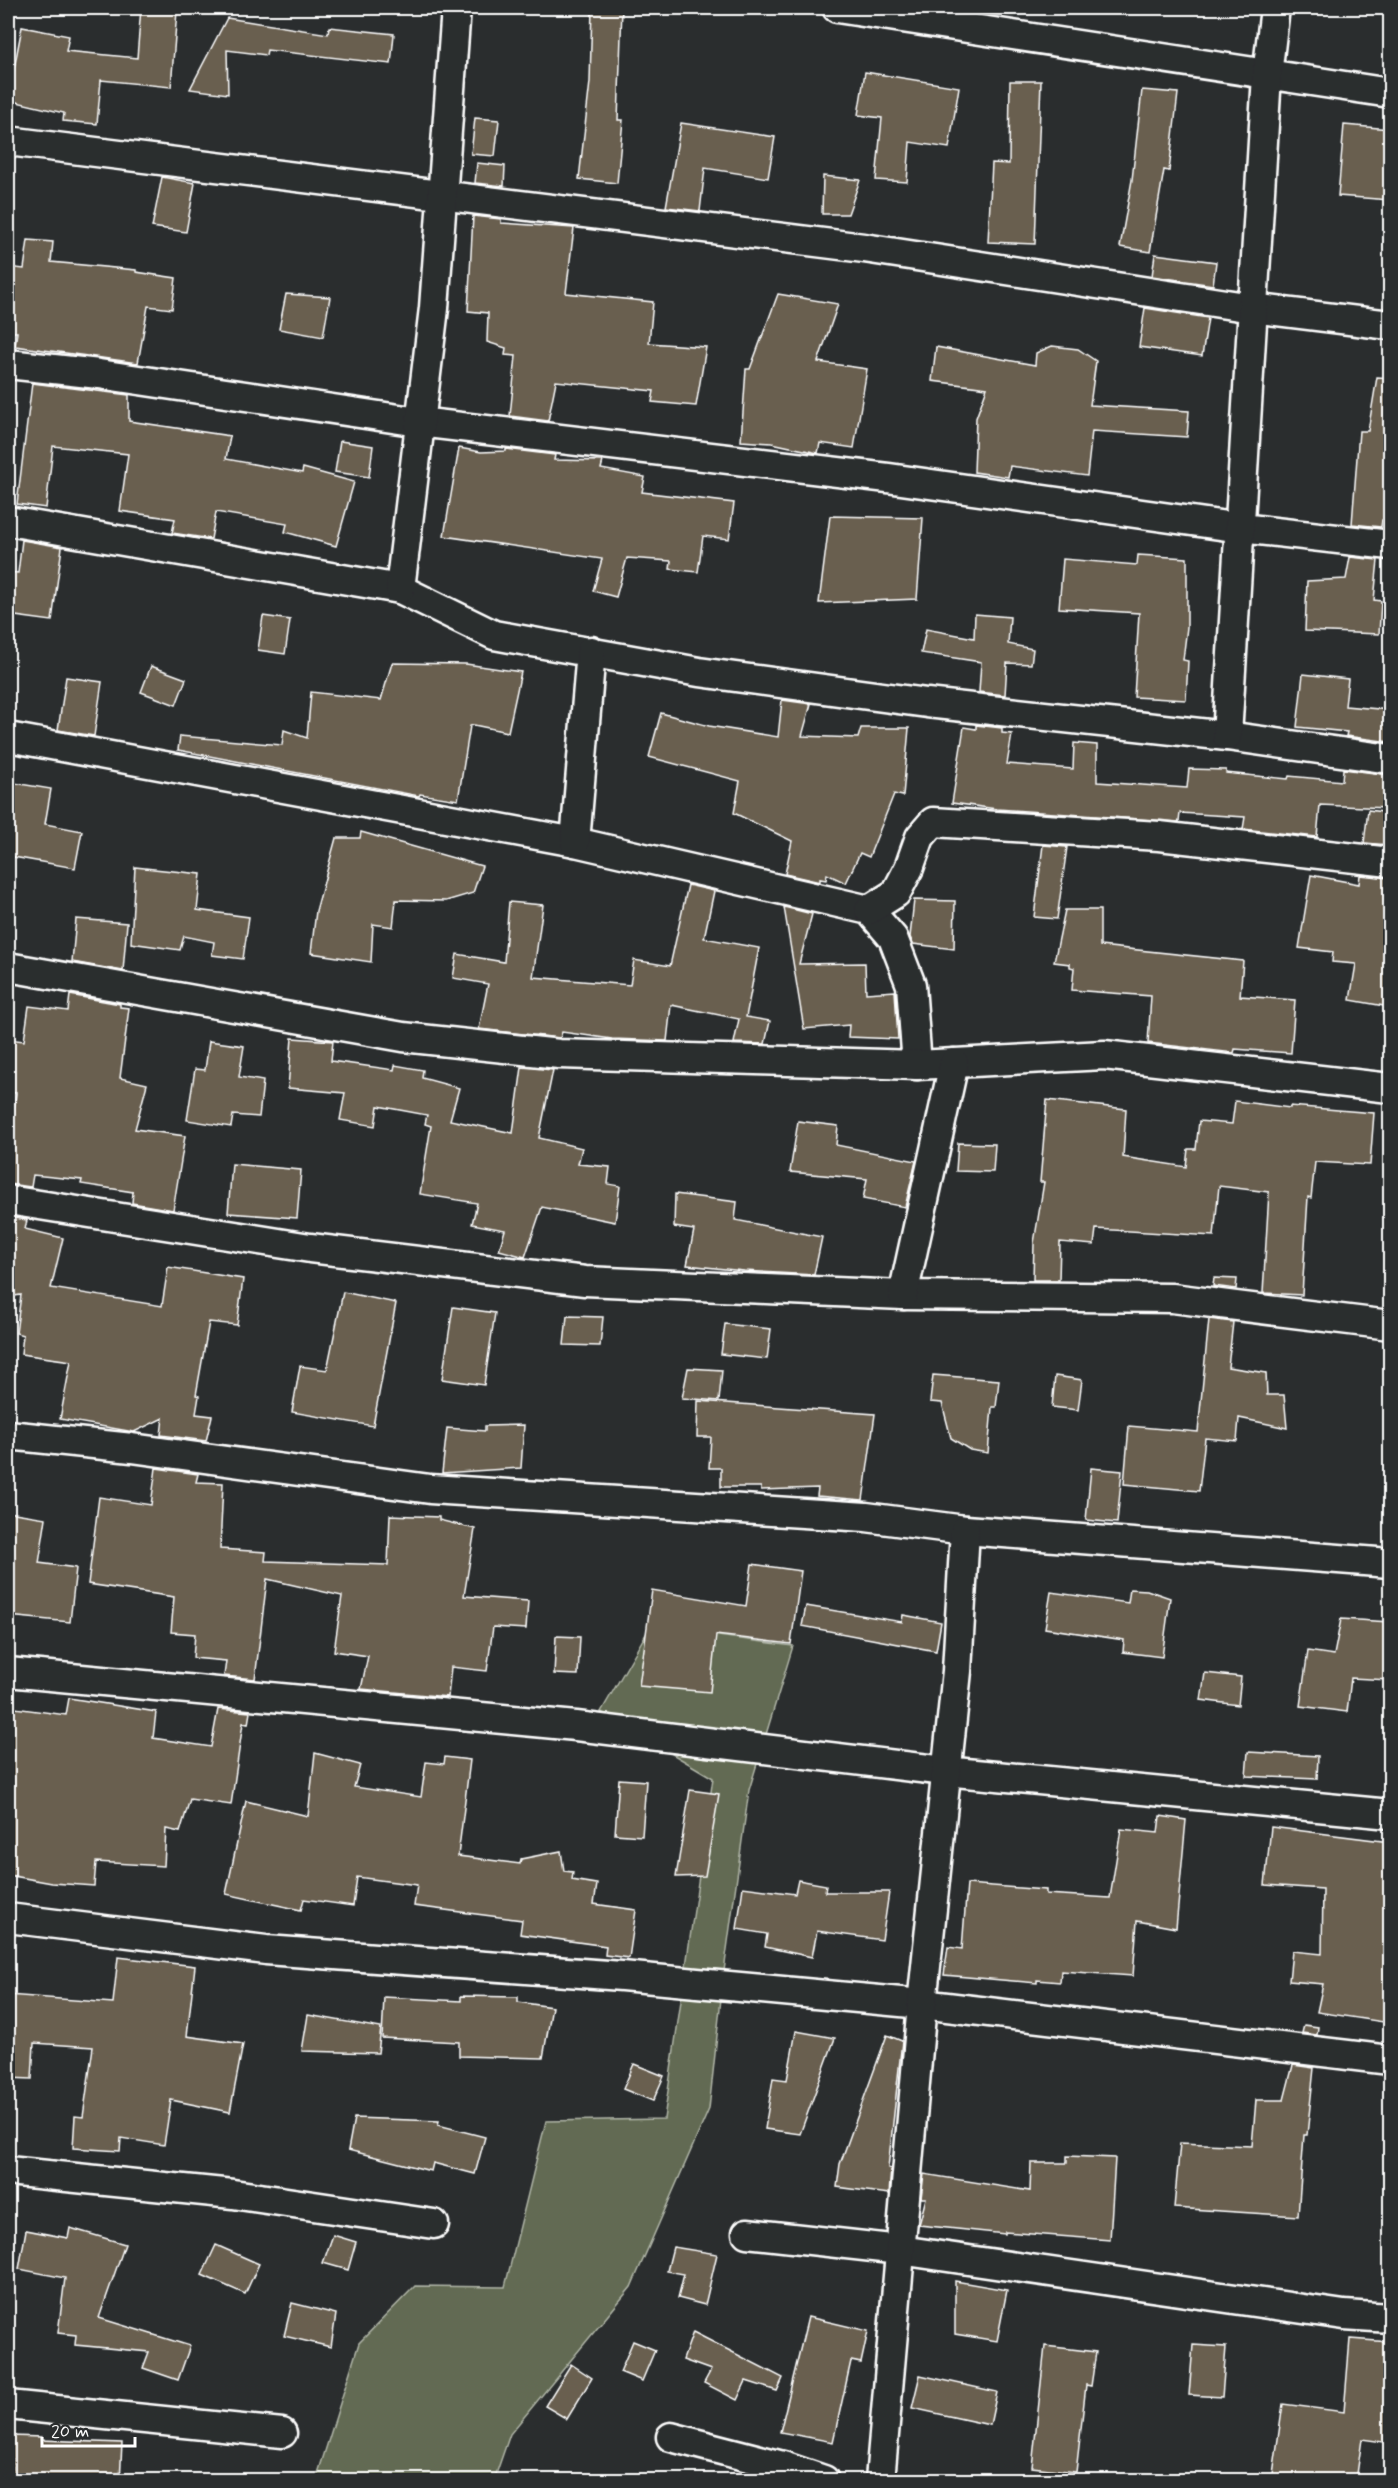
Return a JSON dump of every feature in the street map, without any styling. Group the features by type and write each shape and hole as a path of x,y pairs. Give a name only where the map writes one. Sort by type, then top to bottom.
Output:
{"street":[{"path":"400,589 434,308 456,8"},
{"path":"837,8 1390,93"},
{"path":"1227,736 1267,75 1275,8"},
{"path":"8,141 864,248 1252,308 1390,325"},
{"path":"8,364 99,374 419,422 888,477 1241,528 1390,545"},
{"path":"8,521 400,589 494,635 699,672 927,703 1227,736 1390,759"},
{"path":"575,842 591,651"},
{"path":"8,737 575,842 869,910 892,938 911,985 917,1065"},
{"path":"869,910 896,893 909,868 920,837 933,822 1159,837 1390,862"},
{"path":"8,967 403,1037 559,1054 917,1065 1104,1054 1390,1088"},
{"path":"903,1295 954,1063"},
{"path":"8,1200 309,1248 585,1281 903,1295 1172,1298 1390,1324"},
{"path":"8,1435 132,1448 430,1489 855,1516 965,1530 1390,1563"},
{"path":"880,2481 922,2004 957,1671 965,1530"},
{"path":"8,1672 576,1726 945,1772 1390,1814"},
{"path":"8,1918 266,1950 622,1976 922,2004 1390,2060"},
{"path":"8,2171 233,2194 434,2224"},
{"path":"747,2233 900,2250 1344,2315 1390,2318"},
{"path":"8,2405 282,2433"},
{"path":"671,2437 783,2466 824,2481"}],"green space":[{"path":"650,1627 793,1646 749,1790 724,1971 709,2109 631,2287 510,2434 494,2480 316,2480 359,2343 415,2286 505,2287 546,2121 664,2119 713,1778 601,1712"}],"building":[{"path":"141,8 177,11 171,87 101,80 97,124 63,121 64,113 8,100 22,27 69,36 66,51 137,58"},
{"path":"592,8 622,8 618,120 623,120 617,183 579,179 590,82"},
{"path":"227,18 328,34 329,27 394,34 391,64 267,50 266,55 227,50 228,94 190,89"},
{"path":"865,72 959,87 949,148 910,142 907,182 876,180 882,118 858,115"},
{"path":"1010,81 1041,81 1035,244 988,242 992,163 1009,164"},
{"path":"1142,90 1178,93 1169,171 1164,170 1150,252 1120,247 1132,180"},
{"path":"475,118 499,120 495,156 471,154"},
{"path":"681,123 775,137 768,178 705,168 700,211 666,207"},
{"path":"1344,125 1390,129 1390,200 1338,196"},
{"path":"477,163 505,166 504,186 475,183"},
{"path":"823,176 860,180 848,214 822,214"},
{"path":"162,177 195,183 186,232 152,227"},
{"path":"473,216 501,219 501,223 574,228 566,293 653,302 649,343 706,347 696,406 652,402 654,391 556,381 548,421 510,416 516,356 505,355 506,348 487,342 488,313 468,311"},
{"path":"28,240 53,242 51,262 136,270 136,272 176,278 172,309 148,306 138,363 15,346 17,332 8,332 8,267 24,269"},
{"path":"1155,254 1216,262 1213,285 1152,276"},
{"path":"286,294 330,297 323,337 279,329"},
{"path":"778,294 838,304 818,362 867,369 854,448 820,443 818,453 772,443 741,441 746,369 750,369"},
{"path":"1145,308 1208,318 1202,356 1139,347"},
{"path":"1052,346 1078,349 1096,361 1090,405 1189,411 1187,437 1092,431 1087,476 1010,466 1008,477 974,472 976,418 987,388 932,381 936,347 1035,365 1036,353"},
{"path":"1377,377 1390,378 1389,520 1382,520 1381,527 1352,524 1359,431 1368,431"},
{"path":"32,383 129,395 129,421 230,436 226,459 302,473 303,468 354,482 336,546 285,532 287,524 216,512 211,539 172,533 175,519 120,511 128,454 53,446 46,508 17,504"},
{"path":"340,441 373,446 369,477 335,472"},
{"path":"459,448 481,452 506,451 506,449 555,455 554,460 603,461 601,469 645,477 642,492 734,503 729,539 703,536 698,572 670,569 671,561 627,558 616,597 593,591 602,559 444,536"},
{"path":"830,516 923,518 917,599 819,603"},
{"path":"22,540 62,547 52,621 8,615 8,572 18,573"},
{"path":"1138,555 1187,558 1187,627 1183,660 1188,661 1186,700 1134,697 1139,613 1059,608 1063,559 1137,565"},
{"path":"1350,557 1378,560 1374,600 1381,601 1379,634 1305,631 1307,581 1346,579"},
{"path":"975,614 1010,617 1008,644 1033,649 1031,664 1007,663 1005,695 979,692 981,662 921,653 926,629 974,638"},
{"path":"263,616 290,620 285,654 258,650"},
{"path":"392,663 466,664 521,672 508,732 470,726 458,800 420,794 419,796 178,750 180,736 282,745 284,730 307,738 311,692 381,700"},
{"path":"151,666 186,679 176,705 141,692"},
{"path":"1303,674 1348,679 1345,706 1390,710 1390,742 1346,736 1347,732 1297,727"},
{"path":"66,677 102,682 94,736 58,730"},
{"path":"782,700 811,704 802,736 858,738 861,728 909,728 903,796 894,794 869,857 860,853 846,883 827,874 826,880 820,879 820,882 785,874 792,841 734,813 740,781 649,757 661,713 709,726 778,737"},
{"path":"976,725 1002,728 1002,733 1012,734 1007,764 1073,769 1074,743 1097,745 1097,782 1187,788 1189,769 1226,770 1226,773 1288,779 1289,776 1342,781 1343,769 1390,775 1387,808 1320,805 1317,837 1243,829 1245,817 1180,813 1179,822 997,809 952,803 964,727 976,729"},
{"path":"8,782 51,789 45,824 82,831 75,868 8,856"},
{"path":"1368,810 1390,813 1390,845 1364,843"},
{"path":"361,832 482,866 473,893 446,901 396,900 393,927 373,924 371,962 311,953 316,911 336,838 360,838"},
{"path":"1043,845 1067,847 1057,919 1034,917"},
{"path":"135,867 201,874 197,910 249,917 243,959 212,955 214,942 184,936 180,950 131,943"},
{"path":"1311,875 1359,884 1360,875 1390,878 1390,1007 1350,1000 1356,964 1332,962 1333,952 1299,948"},
{"path":"688,885 714,891 704,938 759,948 746,1017 770,1021 765,1044 734,1043 739,1019 671,1005 667,1041 612,1039 562,1032 560,1038 479,1029 488,984 453,978 457,954 504,962 509,902 543,905 533,977 630,985 634,960 670,966"},
{"path":"914,900 955,901 954,949 913,944 910,937"},
{"path":"784,907 812,914 799,964 865,963 866,993 895,991 898,1039 848,1037 849,1025 804,1029"},
{"path":"1065,910 1100,910 1100,946 1243,961 1240,996 1295,1000 1291,1053 1235,1049 1234,1053 1148,1043 1151,996 1072,990 1074,968 1070,967 1070,964 1054,962"},
{"path":"76,919 127,923 123,971 72,962"},
{"path":"70,995 120,1004 120,1007 129,1008 120,1078 147,1084 135,1129 185,1136 173,1210 132,1203 133,1192 81,1184 82,1180 33,1175 31,1187 8,1184 8,1159 16,1093 8,1092 8,1039 24,1041 29,1006 68,1011"},
{"path":"292,1038 333,1041 331,1061 394,1070 395,1065 423,1070 422,1078 459,1088 450,1120 513,1133 522,1067 553,1070 539,1138 582,1148 578,1164 610,1167 608,1184 620,1186 615,1222 542,1207 525,1257 499,1250 505,1230 472,1224 477,1203 420,1194 431,1126 425,1124 427,1115 378,1106 375,1126 340,1120 345,1093 288,1088"},
{"path":"209,1041 244,1046 239,1077 263,1081 259,1117 233,1115 231,1127 187,1120 195,1069 205,1070"},
{"path":"1047,1100 1126,1109 1123,1157 1186,1167 1188,1149 1196,1149 1199,1121 1232,1124 1235,1101 1290,1108 1290,1106 1374,1113 1370,1165 1315,1162 1311,1198 1308,1197 1302,1295 1263,1293 1269,1192 1219,1186 1214,1236 1096,1229 1094,1245 1060,1242 1059,1280 1033,1280 1034,1243 1044,1182 1040,1182"},
{"path":"798,1121 838,1126 836,1145 916,1161 905,1207 863,1199 867,1179 790,1172"},
{"path":"958,1143 995,1144 993,1172 956,1171"},
{"path":"232,1164 301,1170 297,1218 228,1213"},
{"path":"675,1194 737,1202 735,1220 822,1237 814,1275 687,1265 694,1230 674,1227"},
{"path":"8,1217 27,1220 25,1229 63,1238 51,1288 162,1306 168,1267 243,1279 237,1325 209,1322 196,1395 199,1396 196,1414 212,1416 206,1441 161,1435 163,1418 134,1432 60,1419 71,1361 21,1354 23,1335 16,1333 21,1295 8,1297"},
{"path":"1214,1278 1237,1279 1236,1289 1213,1286"},
{"path":"343,1292 396,1303 373,1426 292,1412 300,1366 327,1370"},
{"path":"453,1307 495,1313 484,1385 442,1379"},
{"path":"567,1316 603,1317 600,1346 564,1345"},
{"path":"1209,1319 1233,1322 1228,1367 1266,1373 1267,1395 1284,1395 1287,1428 1239,1418 1237,1441 1205,1438 1199,1491 1124,1484 1129,1426 1198,1432"},
{"path":"725,1324 771,1329 767,1359 721,1354"},
{"path":"688,1368 722,1370 719,1401 682,1398"},
{"path":"933,1375 999,1380 996,1407 992,1407 988,1453 970,1450 951,1438 942,1403 930,1402"},
{"path":"1055,1376 1082,1380 1078,1410 1052,1407"},
{"path":"698,1401 875,1414 863,1500 817,1496 818,1488 761,1490 761,1487 721,1487 721,1468 709,1468 711,1437 697,1437"},
{"path":"524,1425 521,1468 442,1473 447,1428 485,1431 485,1426"},
{"path":"156,1468 198,1474 196,1482 223,1483 220,1549 266,1552 265,1561 388,1565 390,1515 439,1517 439,1520 475,1529 464,1596 528,1601 526,1629 493,1627 487,1671 451,1667 448,1697 361,1689 368,1656 334,1651 342,1596 267,1579 255,1679 224,1676 226,1661 193,1658 195,1634 171,1632 174,1597 88,1584 99,1497 151,1505"},
{"path":"1091,1468 1122,1471 1117,1523 1086,1520"},
{"path":"8,1512 46,1518 39,1563 76,1568 70,1622 8,1616"},
{"path":"752,1564 801,1571 791,1644 716,1635 710,1692 639,1686 652,1590 746,1606"},
{"path":"1130,1589 1147,1590 1170,1598 1162,1657 1123,1652 1124,1640 1045,1628 1051,1592 1128,1603"},
{"path":"806,1606 902,1622 903,1615 941,1622 936,1651 802,1626"},
{"path":"1341,1619 1390,1622 1390,1680 1351,1678 1347,1712 1300,1706 1308,1651 1334,1655"},
{"path":"556,1636 580,1637 578,1675 554,1674"},
{"path":"1205,1673 1241,1677 1238,1705 1201,1700"},
{"path":"69,1698 156,1712 153,1738 211,1747 218,1709 250,1712 248,1724 243,1723 231,1805 190,1799 180,1832 166,1829 164,1866 96,1862 94,1886 52,1883 8,1875 8,1707 66,1715"},
{"path":"1248,1752 1318,1756 1317,1779 1246,1776"},
{"path":"315,1753 360,1765 354,1787 421,1797 426,1762 444,1764 445,1757 470,1760 458,1856 520,1864 521,1859 561,1851 564,1871 573,1872 572,1880 597,1884 594,1904 636,1910 629,1958 605,1955 606,1946 520,1934 522,1920 414,1906 417,1885 357,1877 353,1906 304,1899 301,1910 226,1894 246,1801 308,1816"},
{"path":"619,1779 646,1781 642,1836 615,1834"},
{"path":"690,1790 719,1794 705,1876 676,1877"},
{"path":"1160,1816 1186,1820 1176,1928 1137,1921 1133,1976 1061,1971 1060,1982 1037,1980 1037,1983 944,1975 948,1947 962,1949 967,1884 1046,1890 1046,1894 1110,1898 1121,1829 1158,1833"},
{"path":"1271,1827 1390,1842 1390,2023 1317,2012 1323,1984 1289,1981 1292,1951 1322,1954 1323,1889 1265,1885"},
{"path":"798,1880 826,1885 825,1892 889,1892 882,1940 817,1931 812,1957 765,1947 767,1934 737,1929 743,1887 795,1894"},
{"path":"118,1957 195,1966 187,2036 243,2044 230,2112 171,2100 164,2145 121,2138 120,2151 73,2148 75,2116 83,2117 93,2047 34,2043 32,2079 8,2078 8,1995 113,2003"},
{"path":"461,1996 518,1997 518,2002 552,2007 543,2058 459,2056 459,2042 382,2038 384,1997 461,2001"},
{"path":"308,2015 381,2028 378,2053 302,2051"},
{"path":"1304,2025 1318,2027 1317,2035 1302,2033"},
{"path":"796,2031 835,2038 800,2134 765,2129 773,2078 787,2080"},
{"path":"887,2035 902,2041 888,2168 891,2169 889,2194 837,2187 840,2164"},
{"path":"634,2064 664,2076 653,2101 623,2089"},
{"path":"1293,2065 1314,2068 1307,2135 1304,2135 1298,2216 1174,2208 1180,2143 1252,2146 1256,2100 1284,2100"},
{"path":"354,2118 439,2121 438,2125 485,2137 475,2174 433,2163 431,2171 348,2150"},
{"path":"1067,2156 1115,2158 1110,2240 1005,2232 1005,2234 919,2225 926,2198 921,2198 924,2174 1030,2191 1031,2163 1067,2163"},
{"path":"70,2228 125,2244 99,2318 190,2346 178,2380 143,2368 149,2352 75,2345 76,2335 58,2333 65,2278 19,2269 26,2230 68,2238"},
{"path":"333,2235 356,2242 348,2270 323,2263"},
{"path":"216,2245 259,2264 245,2294 202,2275"},
{"path":"673,2247 717,2254 705,2305 678,2298 684,2274 667,2271"},
{"path":"955,2281 1007,2290 997,2341 955,2334"},
{"path":"292,2303 336,2314 331,2347 284,2336"},
{"path":"808,2317 868,2331 861,2363 851,2361 833,2442 780,2432"},
{"path":"693,2332 783,2378 777,2391 746,2381 737,2400 704,2383 711,2370 683,2360"},
{"path":"1350,2339 1390,2342 1390,2443 1362,2439 1356,2481 1317,2481 1273,2474 1283,2404 1344,2412"},
{"path":"633,2341 655,2350 642,2381 620,2372"},
{"path":"1193,2345 1226,2347 1222,2397 1189,2395"},
{"path":"1045,2346 1096,2352 1091,2386 1086,2385 1076,2472 1032,2467"},
{"path":"571,2364 592,2378 567,2419 545,2406"},
{"path":"920,2375 997,2392 990,2425 912,2408"},
{"path":"12,2436 41,2437 41,2440 122,2443 120,2481 11,2481"}]}
